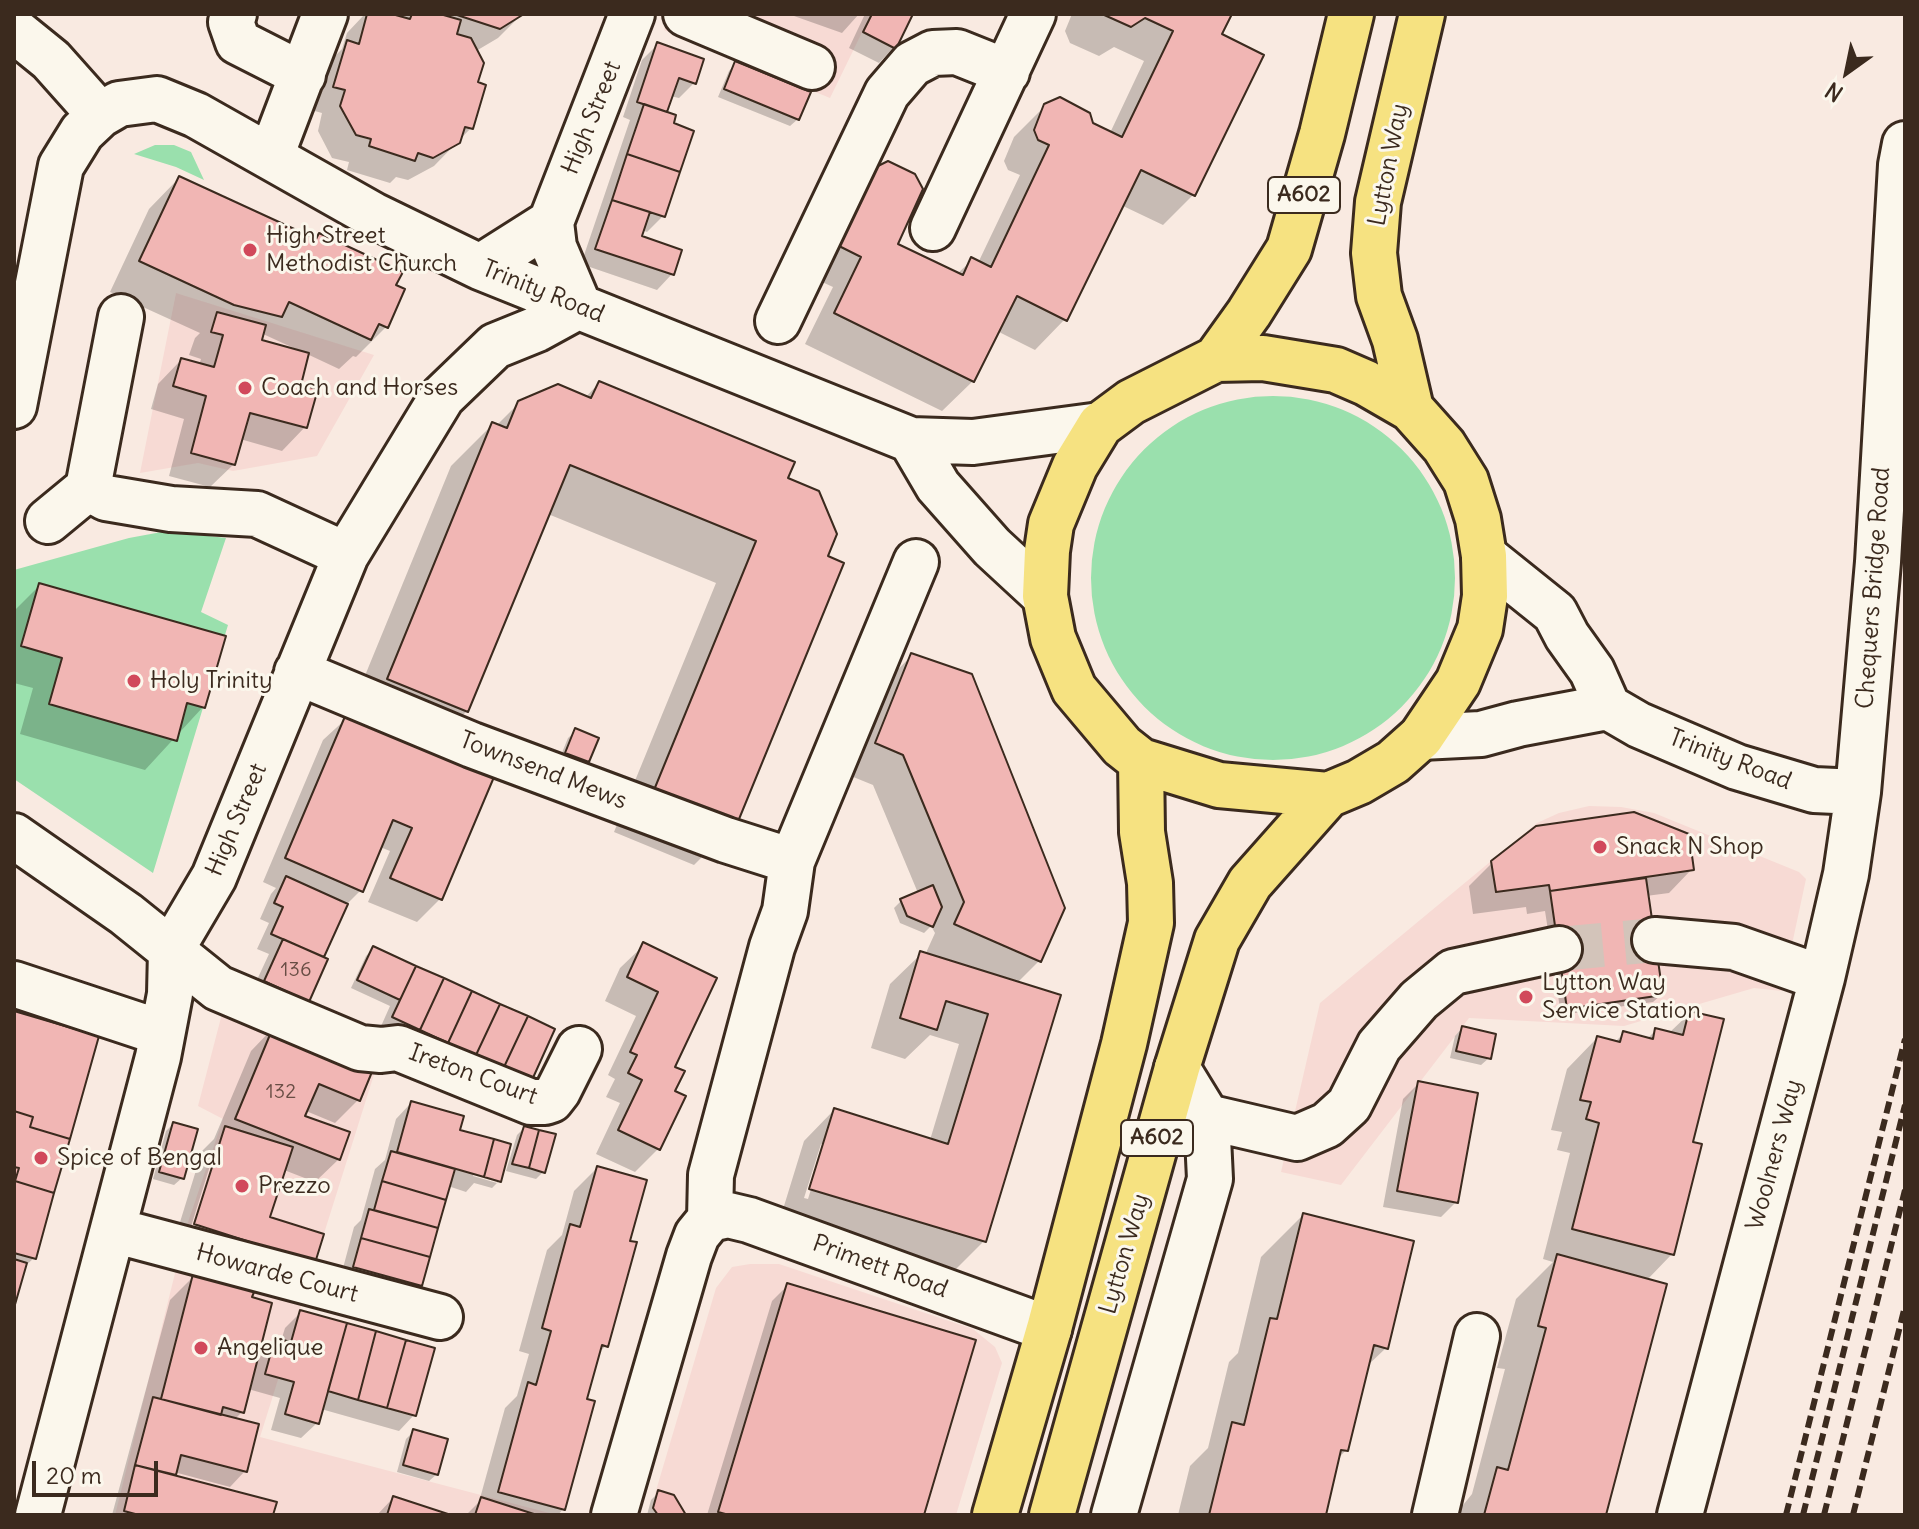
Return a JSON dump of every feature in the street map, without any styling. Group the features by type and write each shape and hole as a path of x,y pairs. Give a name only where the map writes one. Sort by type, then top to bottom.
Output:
{"main road":[{"name":"Lytton Way","path":"1216,359 1289,249 1322,134 1351,14"},
{"name":"Lytton Way","path":"1411,409 1395,340 1379,296 1374,253 1378,202 1422,14"},
{"name":"Lytton Way","path":"1052,1515 1205,972 1229,916 1259,872 1328,795 1359,782 1393,762 1421,737 1458,682 1480,629 1485,596 1484,556 1478,519 1466,481 1444,446 1411,409 1336,370 1263,358 1216,359 1131,402 1100,425 1075,466 1051,524 1045,596 1053,638 1074,689 1122,746 1141,761 1219,785 1328,795"},
{"name":"A602","path":"995,1515 1049,1329 1124,1044 1151,923 1150,883 1142,832 1141,761"}],"street":[{"path":"234,14 231,22 238,42 303,75"},
{"path":"271,156 325,14"},
{"name":"High Street","path":"551,222 632,14"},
{"path":"686,14 767,30 812,67"},
{"path":"933,228 1033,14"},
{"path":"14,30 51,60 100,115 82,132 61,166 27,273 14,406"},
{"path":"778,321 887,93 912,64 933,53 957,52 1007,72"},
{"name":"Trinity Road","path":"100,115 119,104 157,99 196,115 373,215 480,267 911,440 973,442 1100,425"},
{"name":"Chequers Bridge Road","path":"1858,792 1878,562 1901,165 1905,144"},
{"path":"480,267 551,222 554,247 579,306"},
{"name":"High Street","path":"38,1515 158,1057 170,994 171,950 214,877 346,555 442,397 495,346 537,329 579,306"},
{"path":"48,521 88,488 121,317"},
{"path":"911,440 938,486 992,547 1045,596"},
{"path":"88,488 106,498 171,509 257,514 346,555"},
{"path":"1421,737 1481,734 1608,707 1592,671 1555,613 1484,556"},
{"path":"614,1515 689,1256 697,1235 710,1219 711,1175 772,947 785,911 792,861 916,562"},
{"name":"Townsend Mews","path":"297,672 472,745 711,835 792,861"},
{"name":"Trinity Road","path":"1608,707 1639,725 1751,772 1814,790 1858,792"},
{"name":"Woolners Way","path":"1680,1515 1822,978 1846,874 1858,792"},
{"path":"20,853 126,914 171,950"},
{"path":"1655,940 1734,947 1822,978"},
{"path":"1177,1068 1226,1122 1297,1138 1327,1125 1349,1105 1379,1046 1419,1000 1453,972 1559,949"},
{"name":"Ireton Court","path":"171,950 218,988 232,994 360,1048 398,1048 531,1102 551,1100 579,1049"},
{"path":"14,984 162,1033"},
{"path":"1114,1515 1226,1122"},
{"name":"Primett Road","path":"710,1219 728,1215 749,1220 1049,1329"},
{"name":"Howarde Court","path":"113,1230 440,1317"},
{"path":"1435,1515 1477,1336"}],"shaded area":[{"path":"671,14 871,14 830,98 664,30"},
{"path":"176,293 374,355 317,456 233,471 198,463 140,473"},
{"name":"Lytton Way Service Station","path":"1589,806 1621,807 1654,813 1799,872 1806,879 1782,991 1754,988 1624,1026 1469,1018 1341,1185 1281,1172 1320,1003 1537,823 1559,813"},
{"path":"224,1006 377,1065 260,1437 557,1515 115,1515 187,1225 223,1119 198,1106"},
{"path":"779,1264 973,1329 995,1347 1002,1363 956,1515 657,1515 655,1494 716,1288 732,1267"}],"green space":[{"path":"155,145 174,145 191,152 204,180 176,167 134,154"},
{"path":"1273,396 1308,400 1343,410 1374,427 1402,449 1424,477 1441,508 1451,543 1455,578 1451,613 1441,648 1424,679 1402,707 1374,729 1343,746 1308,756 1273,760 1238,756 1203,746 1172,729 1144,707 1122,679 1105,648 1095,613 1091,578 1095,543 1105,508 1122,477 1144,449 1172,427 1203,410 1238,400"},
{"path":"167,531 226,538 201,612 228,625 153,873 14,779 14,570 129,538"}],"building":[{"path":"367,14 392,14 410,19 412,14 440,14 461,20 457,34 471,38 484,63 478,82 486,85 473,129 465,127 460,143 433,158 418,153 415,161 369,146 371,139 356,135 340,106 345,90 333,87 347,40 359,44"},
{"path":"454,14 524,14 500,29"},
{"path":"872,14 913,14 896,49 863,32"},
{"path":"1102,14 1232,14 1222,34 1264,55 1195,196 1141,170 1067,321 1017,296 974,382 834,313 861,257 837,245 876,167 888,161 915,174 923,189 898,244 963,275 971,257 991,267 1049,145 1038,140 1034,130 1044,104 1060,97 1090,113 1093,123 1122,137 1173,31 1145,18 1131,27"},
{"path":"657,42 704,59 696,84 679,78 667,112 637,102"},
{"path":"735,61 811,92 799,120 724,89"},
{"path":"644,104 676,115 674,123 694,131 680,172 627,154"},
{"path":"627,154 680,172 665,217 612,200"},
{"name":"High Street Methodist Church","path":"179,176 316,239 319,233 403,272 396,285 405,289 388,328 379,324 371,340 289,302 282,317 234,305 139,261"},
{"path":"612,200 650,212 642,236 682,250 674,275 595,249"},
{"name":"Coach and Horses","path":"217,312 266,325 262,340 309,353 301,385 318,389 307,428 250,413 235,465 191,453 206,396 173,386 181,358 214,367 223,335 211,332"},
{"path":"599,381 795,462 788,478 819,491 837,534 828,556 844,563 737,824 654,790 756,541 570,465 468,712 387,679 492,422 507,428 518,401 558,384 591,398"},
{"name":"Holy Trinity","path":"39,583 226,636 205,708 187,703 177,741 49,704 62,658 21,646"},
{"path":"911,653 972,674 1065,908 1041,962 954,924 964,902 903,755 875,743"},
{"path":"346,714 494,777 442,900 390,878 412,828 393,820 363,892 285,858"},
{"path":"575,728 599,738 589,762 565,753"},
{"name":"Snack N Shop","path":"1634,812 1689,834 1694,870 1550,891 1549,885 1496,892 1491,861 1536,826"},
{"path":"286,876 348,904 324,957 271,934 283,907 274,903"},
{"path":"1646,878 1663,995 1567,1009 1550,891"},
{"path":"933,885 942,907 933,927 907,916 900,899"},
{"path":"283,939 328,959 309,1002 264,981"},
{"path":"643,942 717,978 675,1067 685,1071 675,1091 686,1096 660,1150 618,1130 642,1080 628,1073 637,1055 630,1052 658,992 627,977"},
{"path":"373,946 416,966 400,1000 357,980"},
{"path":"920,951 1061,995 986,1242 809,1189 834,1108 948,1144 988,1014 946,1001 937,1030 900,1018"},
{"path":"416,966 444,978 420,1030 392,1017"},
{"path":"444,978 472,991 448,1043 420,1030"},
{"path":"472,991 500,1004 476,1055 448,1043"},
{"path":"500,1004 528,1016 504,1067 476,1055"},
{"path":"14,1011 99,1036 70,1139 30,1127 33,1117 14,1111"},
{"path":"1689,1011 1724,1019 1693,1142 1702,1144 1674,1255 1572,1229 1599,1123 1586,1119 1591,1102 1580,1100 1597,1036 1620,1042 1623,1031 1653,1039 1655,1028 1683,1035"},
{"path":"528,1016 555,1029 532,1080 504,1067"},
{"path":"274,1025 374,1067 360,1101 319,1084 305,1116 350,1132 340,1160 235,1119"},
{"path":"1462,1026 1496,1034 1491,1059 1456,1051"},
{"path":"1418,1081 1478,1093 1458,1203 1397,1191"},
{"path":"411,1101 464,1116 460,1130 494,1139 484,1177 397,1152"},
{"path":"14,1111 33,1117 30,1127 70,1139 54,1193 15,1181 19,1168 14,1167"},
{"path":"173,1122 198,1129 184,1179 159,1172"},
{"path":"225,1126 293,1147 270,1217 324,1234 315,1263 194,1224"},
{"path":"524,1126 539,1130 529,1168 512,1164"},
{"path":"539,1130 556,1134 545,1173 529,1168"},
{"path":"494,1139 511,1144 501,1182 484,1177"},
{"path":"391,1151 455,1169 446,1200 382,1181"},
{"path":"597,1166 647,1180 630,1241 637,1242 608,1347 602,1345 587,1399 595,1401 565,1510 498,1492 528,1382 536,1385 551,1331 542,1328 570,1224 580,1227"},
{"path":"14,1167 19,1168 15,1181 54,1193 36,1259 14,1253"},
{"path":"382,1181 446,1200 438,1228 374,1210"},
{"path":"369,1209 438,1228 430,1257 361,1238"},
{"path":"1303,1213 1414,1241 1388,1349 1374,1345 1348,1451 1341,1450 1326,1515 1209,1515 1232,1422 1244,1425 1270,1318 1277,1319"},
{"path":"361,1238 430,1257 422,1286 353,1267"},
{"path":"1557,1254 1667,1284 1606,1515 1484,1515 1497,1467 1508,1470 1546,1328 1538,1326"},
{"path":"14,1259 27,1263 14,1308"},
{"path":"193,1274 255,1290 252,1297 272,1303 244,1413 223,1407 221,1415 161,1399"},
{"path":"787,1283 976,1340 924,1515 729,1515 718,1512"},
{"path":"300,1310 347,1323 319,1424 285,1414 294,1382 265,1374 275,1338 291,1342"},
{"path":"347,1323 376,1331 358,1400 328,1391"},
{"path":"376,1331 406,1340 387,1408 358,1400"},
{"path":"406,1340 435,1348 416,1416 387,1408"},
{"path":"153,1397 259,1424 247,1472 181,1455 176,1475 135,1465"},
{"path":"413,1429 448,1439 438,1475 403,1465"},
{"path":"135,1465 277,1502 273,1515 139,1515 124,1511"},
{"path":"658,1490 674,1495 686,1515 658,1515 653,1508"},
{"path":"393,1496 451,1515 387,1515"},
{"path":"481,1497 537,1515 475,1515"}],"tunnel":[{"path":"1559,949 1655,940"}],"railway":[{"path":"1786,1515 1905,1039"},
{"path":"1803,1515 1905,1105"},
{"path":"1824,1515 1905,1190"},
{"path":"1853,1515 1905,1306"}],"place":[{"name":"High Street Methodist Church","path":"250,250"},
{"name":"Coach and Horses","path":"245,388"},
{"name":"Holy Trinity","path":"134,681"},
{"name":"Snack N Shop","path":"1600,847"},
{"name":"Lytton Way Service Station","path":"1526,997"},
{"name":"Spice of Bengal","path":"41,1158"},
{"name":"Prezzo","path":"242,1186"},
{"name":"Angelique","path":"201,1348"}]}
